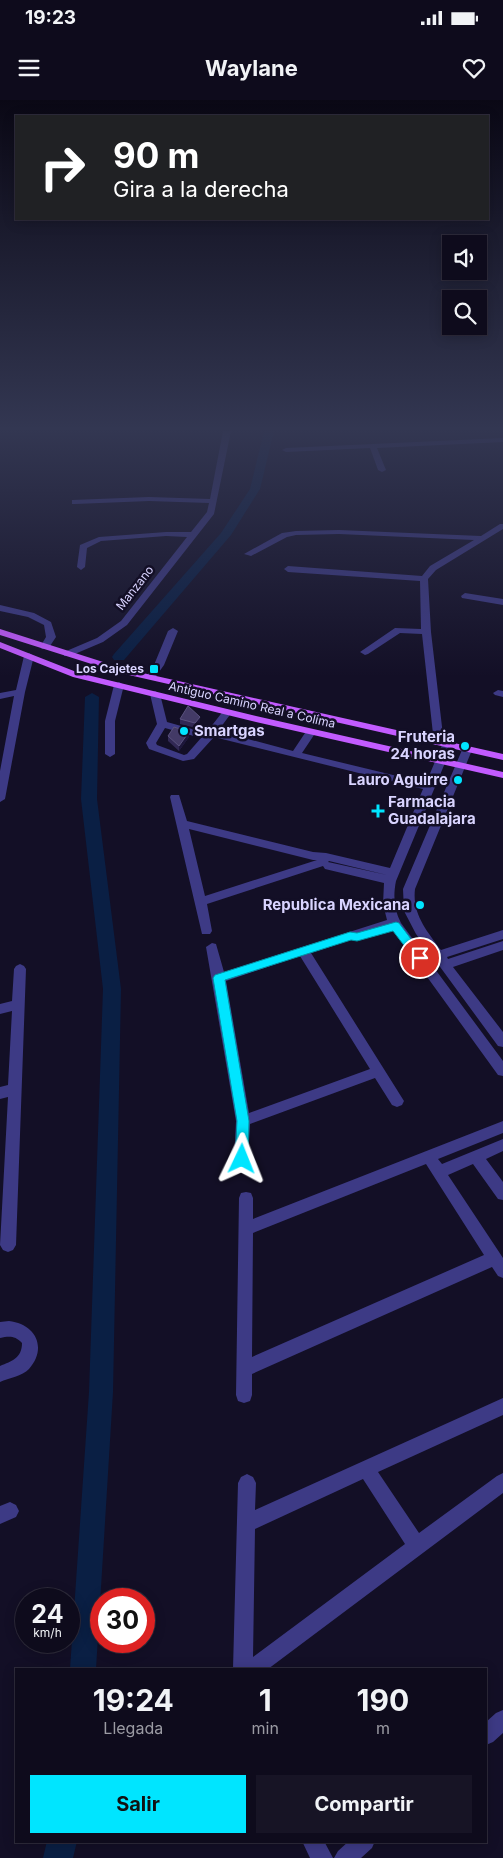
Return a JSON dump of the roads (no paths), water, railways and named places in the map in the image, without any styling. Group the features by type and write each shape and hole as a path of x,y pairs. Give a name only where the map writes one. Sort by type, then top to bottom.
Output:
{"main road":[{"name":"Antiguo Camino Real a Colima","path":"0,632 87,661 151,677 503,757"},
{"name":"Antiguo Camino Real a Colima","path":"3,647 76,674 311,732 503,775"}],"street":[{"name":"Manzano","path":"67,654 100,640 124,623 210,513"},
{"path":"503,526 433,568 424,579 426,632 443,744 440,760 392,877 387,898 394,924 503,1071"},
{"path":"248,554 285,536 296,533 339,532 481,538"},
{"path":"81,566 83,547 99,539 166,534 193,535"},
{"path":"288,569 424,579"},
{"path":"465,596 503,602"},
{"path":"0,608 31,615 48,624 51,638 45,647"},
{"path":"365,652 398,630 426,632"},
{"path":"151,677 173,631"},
{"path":"0,799 5,745 29,656"},
{"path":"110,754 110,722 120,685"},
{"path":"0,696 20,692"},
{"path":"155,694 162,724 151,743 153,747 182,758 190,757 227,712"},
{"path":"162,724 429,786"},
{"path":"296,755 311,732"},
{"path":"466,750 409,889 407,901 416,925 503,1042"},
{"path":"175,796 201,902 206,931"},
{"path":"182,824 392,877"},
{"path":"201,902 320,859"},
{"path":"219,978 350,936 357,937 394,924"},
{"path":"441,961 503,934"},
{"path":"441,961 503,945"},
{"path":"212,947 243,1121 242,1159"},
{"path":"304,951 397,1101"},
{"path":"8,1245 5,1204 15,1089 20,969"},
{"path":"0,1009 18,1005"},
{"path":"243,1121 378,1071"},
{"path":"0,1093 15,1089"},
{"path":"245,1229 503,1127"},
{"path":"439,1172 503,1145"},
{"path":"476,1156 503,1194"},
{"path":"245,1369 499,1265 429,1157"},
{"path":"244,1394 246,1198"},
{"path":"0,1330 7,1328 19,1329 28,1337 30,1350 23,1363 17,1368 0,1374"},
{"path":"247,1523 503,1406"},
{"path":"366,1469 418,1547"},
{"path":"253,1668 503,1482"},
{"path":"243,1668 247,1483"},
{"path":"487,1734 503,1720"},
{"path":"313,1843 322,1858"},
{"path":"345,1858 362,1843"}],"waterway":[{"path":"119,657 225,535 239,513"},
{"path":"83,1668 101,1392 112,989 89,799 92,697"},
{"path":"58,1858 62,1843"}],"place":[{"name":"Los Cajetes","path":"154,669"},
{"name":"Smartgas","path":"184,731"},
{"name":"Fruteria 24 horas","path":"465,746"},
{"name":"Lauro Aguirre","path":"458,780"},
{"name":"Farmacia Guadalajara","path":"378,811"},
{"name":"Republica Mexicana","path":"420,905"}]}
